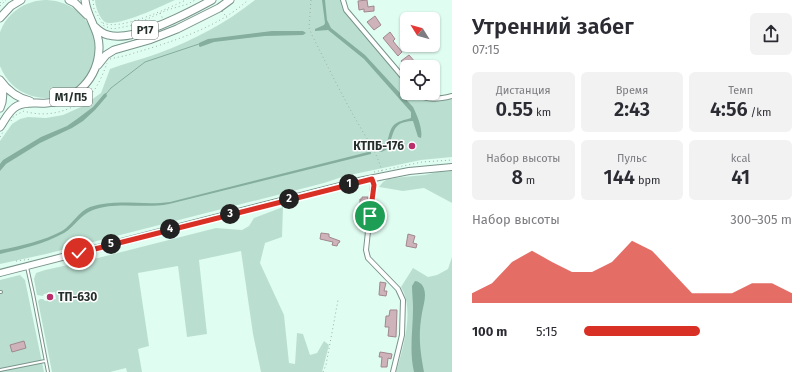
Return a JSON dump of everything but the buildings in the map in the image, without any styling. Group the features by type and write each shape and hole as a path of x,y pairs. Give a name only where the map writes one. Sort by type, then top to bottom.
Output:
{"highway":[{"path":"0,18 11,6 21,0"},
{"name":"М1/П5","path":"69,0 83,10 90,18"},
{"name":"М1/П5","path":"1,81 16,95 34,102 45,104 67,99 84,86 96,69 99,48 95,28 86,7 85,0"},
{"name":"Р17","path":"95,28 107,35 118,36 133,34 165,23 212,0"},
{"name":"Р17","path":"96,69 106,55 114,50 149,40 177,29 219,8 230,0"},
{"name":"М1/П5","path":"0,108 4,93 1,81"},
{"name":"М1/П5","path":"0,127 8,115 17,106 34,102"}],"main road":[{"path":"0,272 382,176 452,167"}],"street":[{"path":"342,0 346,10 400,74"},
{"path":"440,98 452,96"},
{"path":"372,179 374,185 366,250 368,258 398,289 403,300 402,336 393,372"}],"lane":[{"path":"26,266 48,372"},
{"path":"0,370 46,361"}],"path":[{"path":"0,3 3,0"},
{"path":"0,6 6,0"},
{"path":"93,0 94,9 102,23 105,27 113,30 134,25 187,0 190,3"},
{"path":"102,23 112,26 144,18 195,0"},
{"path":"106,65 110,59 132,54 165,43 213,24 238,9 248,0"},
{"path":"311,0 309,28 356,120 378,157 382,176"},
{"path":"219,8 226,17"},
{"path":"159,13 165,23"},
{"path":"323,372 326,365 338,300"}],"shaded area":[{"path":"95,0 175,0 129,19 111,23 105,22 101,18"},
{"path":"255,0 343,0 346,10 400,74 400,100 440,100 440,97 452,96 452,157 421,160 345,176 324,183 46,254 0,264 0,141 12,124 20,119 28,117 46,118 63,115 83,106 101,93 110,69 159,53 197,37"},
{"path":"322,0 325,0 327,20 331,28 365,55 400,93 400,100 364,59 328,30 315,31 315,29 324,25"},
{"path":"36,1 56,1 73,8 81,14 87,22 94,39 94,59 87,76 81,84 73,90 56,97 36,97 19,90 11,84 5,76 -1,62 -1,36 5,22 11,14 19,8"},
{"path":"272,31 303,31 306,33 303,35 265,36 214,42 200,47 199,46 199,43 208,39"},
{"path":"106,93 107,96 83,121 72,128 40,143 6,164 0,171 0,164 3,160 41,137 67,126 93,107"},
{"path":"400,100 407,100 413,107 418,118 421,138 418,137 413,121 405,122 400,124 394,130 386,150 379,152 379,150 383,148 387,142 393,126 399,122 411,118 411,112"},
{"path":"371,152 371,154 169,204 102,207 81,217 68,230 56,237 33,246 0,254 0,250 32,243 62,231 86,209 100,204 170,202"},
{"path":"452,171 452,203 424,188 403,191 379,187 388,179"},
{"path":"283,207 282,237 265,243 260,263 284,315 289,363 295,364 297,333 303,334 310,355 317,353 324,341 329,345 322,372 261,372 253,334 241,251 199,260 207,334 187,337 178,266 138,273 149,346 138,349 142,372 127,372 126,368 110,372 52,372 38,301 40,299 45,301 56,299 55,292 44,294 43,296 37,295 34,279 36,273 216,228 242,230 249,226 254,218"},
{"path":"452,257 452,372 396,372 402,352 407,318 405,296 401,287 413,268 428,277 437,275 448,269"},
{"path":"20,275 25,280 44,372 0,372 0,280"},
{"path":"415,281 421,284 425,292 420,336 424,372 414,372 411,348 413,308 412,286"}],"waterway":[{"path":"106,94 111,88 145,62 199,44"}],"place":[{"name":"КТПБ-176","path":"412,146"},
{"name":"ТП-630","path":"50,297"}],"route":[{"path":"79,253 359,181 372,179 374,185 370,216"}]}
